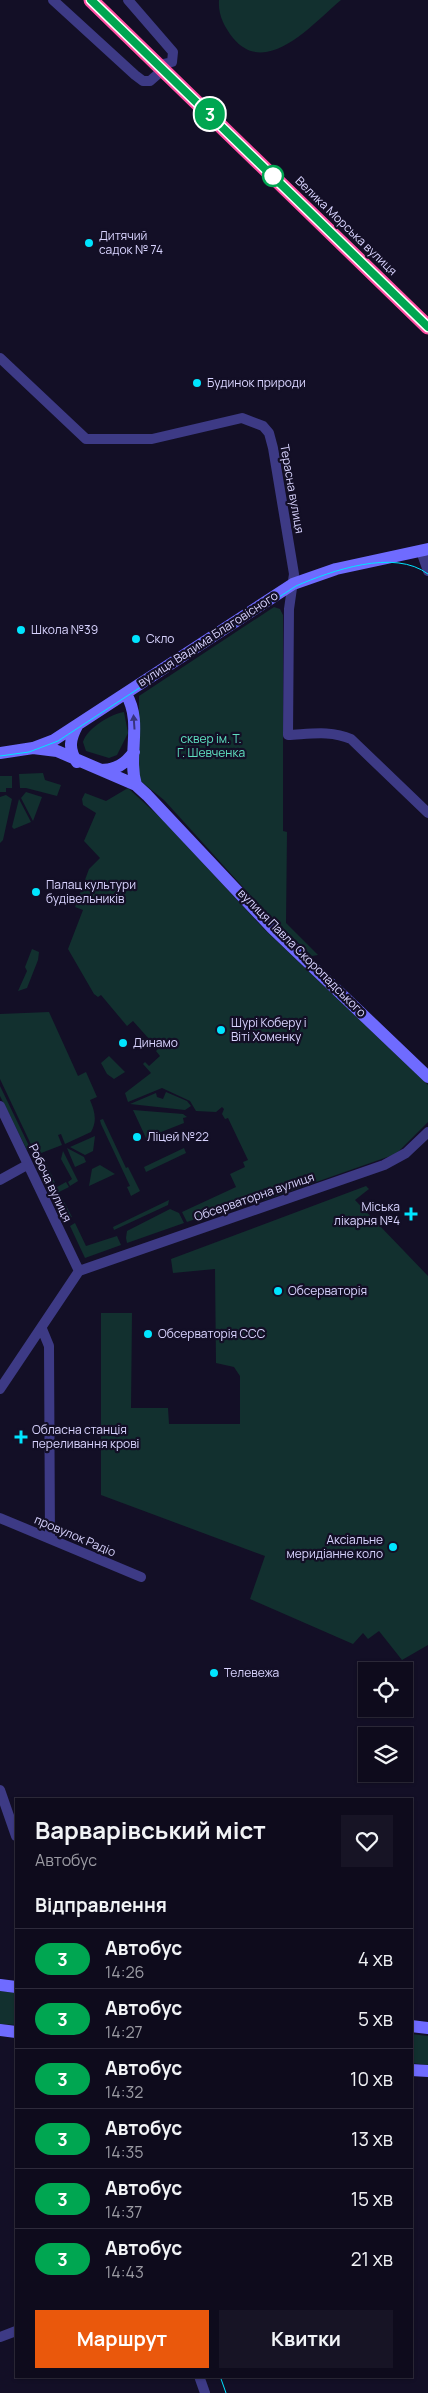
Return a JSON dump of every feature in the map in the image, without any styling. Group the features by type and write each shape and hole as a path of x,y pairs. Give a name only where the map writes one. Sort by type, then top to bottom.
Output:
{"highway":[{"name":"Велика Морська вулиця","path":"91,0 428,328"}],"street":[{"path":"53,0 143,81 150,82 154,79 159,66 172,62 173,52 128,0"},
{"name":"Терасна вулиця","path":"0,358 86,439 152,439 242,418 263,426 269,434 273,448 293,563 293,584 289,609 288,736 329,733 340,734 351,739 428,812"},
{"path":"425,550 428,571"},
{"name":"вулиця Вадима Благовісного","path":"0,753 33,748 54,740 293,584 336,569 425,550"},
{"path":"126,694 133,709 134,752 132,770 136,785"},
{"path":"77,726 70,740 70,748 77,762"},
{"name":"вулиця Павла Скоропадського","path":"33,748 57,751 77,762 136,785 156,802 272,928 428,1077"},
{"path":"98,770 113,769 120,766 134,752"},
{"name":"Робоча вулиця","path":"0,1106 79,1271"},
{"name":"Обсерваторна вулиця","path":"79,1271 384,1165 406,1153 428,1132"},
{"path":"0,1180 27,1164"},
{"path":"0,1389 42,1329 79,1271"},
{"path":"42,1329 49,1346 50,1539"},
{"name":"провулок Радіо","path":"0,1518 141,1577"},
{"path":"0,1790 15,1833"},
{"path":"0,1985 15,1987"},
{"path":"413,2026 428,2028"},
{"path":"0,2030 15,2032"},
{"path":"413,2070 428,2071"},
{"path":"0,2337 15,2331"},
{"path":"201,2378 205,2393"}],"green space":[{"path":"219,0 341,0 290,43 275,50 260,52 246,49 233,38 222,20"},
{"name":"сквер ім. Т. Г. Шевченка","path":"274,607 280,609 283,615 283,831 287,832 286,923 318,955 312,956 262,908 164,800 138,779 139,696"},
{"path":"124,712 128,733 117,755 109,758 86,751 83,742 89,732 106,719"},
{"path":"43,773 45,780 61,785 57,796 20,788 19,774"},
{"path":"0,776 12,776 12,788 6,788 6,792 0,792"},
{"path":"128,788 163,820 264,929 428,1085 428,1122 399,1151 393,1155 265,1200 263,1195 187,1222 182,1212 236,1187 230,1174 245,1167 243,1162 248,1160 228,1118 225,1119 222,1114 224,1109 222,1107 216,1112 196,1111 190,1101 162,1088 128,1102 125,1093 151,1073 143,1064 145,1062 149,1066 160,1056 156,1051 158,1049 133,1021 127,1026 101,995 98,997 94,994 68,949 83,910 75,907 89,869 100,858 84,841 96,813 83,805 82,799 85,793 106,801"},
{"path":"26,792 42,797 33,821 21,798"},
{"path":"6,795 12,799 3,840 0,843 0,797"},
{"path":"19,799 31,822 14,829 12,827"},
{"path":"32,949 39,952 38,960 27,988 18,991 27,971 25,967"},
{"path":"49,1012 78,1076 86,1072 97,1097 90,1100 95,1119 91,1132 65,1144 61,1134 58,1135 62,1145 36,1155 0,1079 0,1014"},
{"path":"109,1056 125,1072 114,1079 107,1074 101,1063"},
{"path":"0,1086 30,1148 27,1150 0,1096"},
{"path":"166,1092 187,1101 191,1106 185,1110 130,1104 156,1093 157,1097 163,1099"},
{"path":"133,1110 183,1114 187,1117 183,1118 184,1123 146,1138"},
{"path":"103,1119 126,1168 128,1167 140,1191 131,1196 127,1187 130,1186 101,1124 100,1120"},
{"path":"95,1136 93,1151 85,1155 70,1147"},
{"path":"67,1148 84,1157 86,1162 75,1167"},
{"path":"184,1148 186,1153 146,1172 144,1167"},
{"path":"63,1151 78,1181 70,1186 68,1182 72,1179 61,1159"},
{"path":"44,1159 57,1187 66,1182 69,1187 59,1192 72,1217 67,1219 39,1162"},
{"path":"100,1165 115,1174 89,1186 92,1169"},
{"path":"366,1186 369,1189 355,1200 428,1276 428,1645 402,1660 379,1631 368,1639 363,1633 353,1644 250,1599 265,1556 101,1495 101,1313 132,1313 131,1408 168,1408 169,1424 240,1424 240,1376 234,1367 216,1363 215,1269 173,1273 171,1259"},
{"path":"169,1200 168,1205 114,1230 113,1227"},
{"path":"170,1209 179,1213 184,1223 127,1243 127,1231"},
{"path":"75,1223 86,1246 117,1236 121,1245 85,1258 70,1226"},
{"path":"0,1991 15,1993 15,2025 0,2024"},
{"path":"413,2034 428,2036 428,2065 413,2063"}],"tram line":[{"path":"0,756 29,752 58,741 296,586 344,569 381,562 414,566 428,574"},
{"path":"221,2378 226,2393"}],"bus line":[{"name":"3","path":"91,0 428,327"}],"place":[{"name":"Дитячий садок № 74","path":"89,243"},
{"name":"Будинок природи","path":"197,383"},
{"name":"Школа №39","path":"21,630"},
{"name":"Скло","path":"136,639"},
{"name":"Палац культури будівельників","path":"36,892"},
{"name":"Шурі Коберу і Віті Хоменку","path":"221,1030"},
{"name":"Динамо","path":"123,1043"},
{"name":"Ліцей №22","path":"137,1137"},
{"name":"Міська лікарня №4","path":"411,1214"},
{"name":"Обсерваторія","path":"278,1291"},
{"name":"Обсерваторія ССС","path":"148,1334"},
{"name":"Обласна станція переливання крові","path":"21,1437"},
{"name":"Аксіальне меридіанне коло","path":"393,1547"},
{"name":"Телевежа","path":"214,1673"}]}
